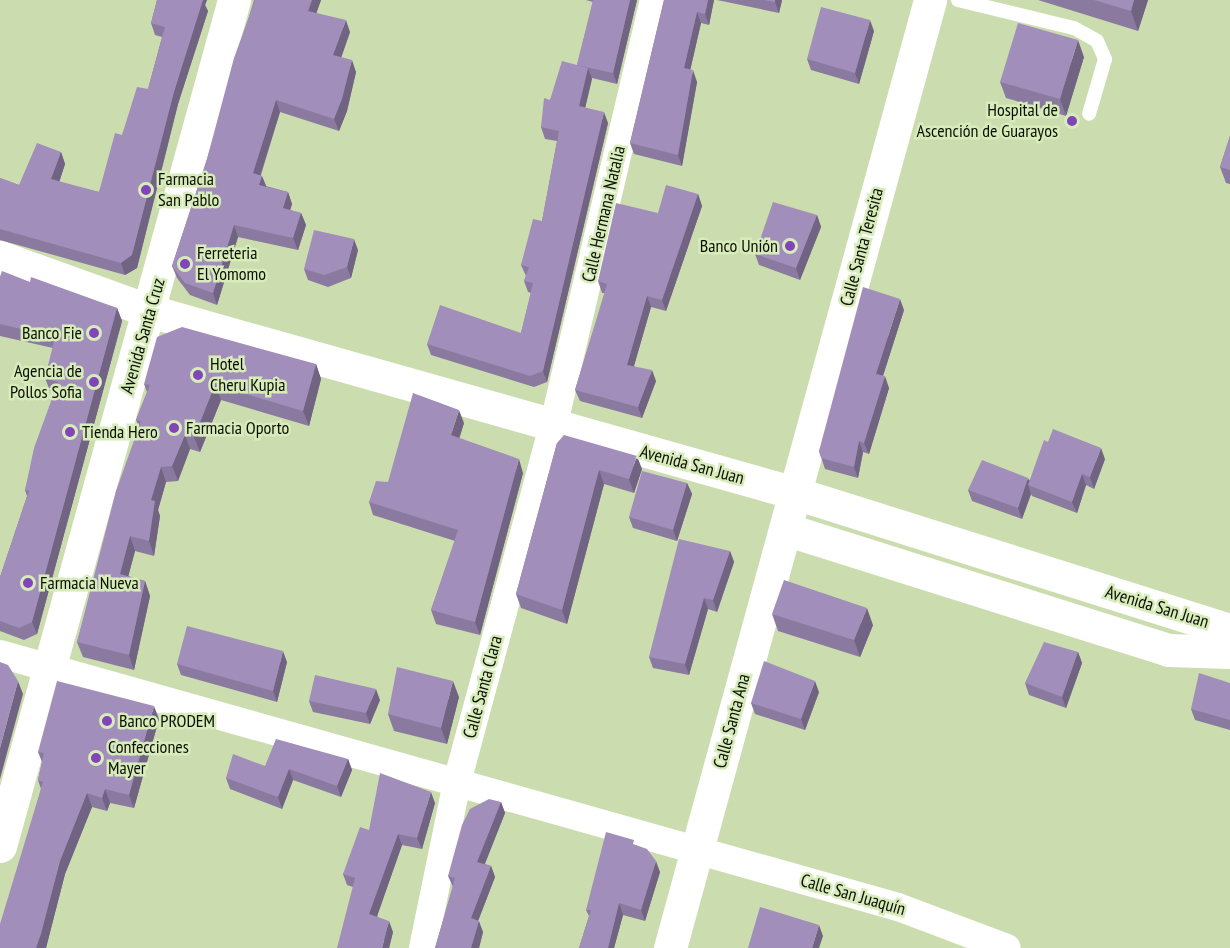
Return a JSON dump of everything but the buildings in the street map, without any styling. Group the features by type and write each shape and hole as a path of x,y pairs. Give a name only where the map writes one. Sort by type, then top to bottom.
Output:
{"street":[{"name":"Avenida Santa Cruz","path":"0,846 48,667 150,312 234,0"},
{"name":"Calle Hermana Natalia","path":"553,427 654,0"},
{"name":"Calle Santa Teresita","path":"795,494 930,0"},
{"name":"Avenida San Juan","path":"0,257 150,312 795,494 1230,630"},
{"name":"Calle Santa Clara","path":"423,948 457,782 553,427"},
{"name":"Calle Santa Ana","path":"670,948 795,494"},
{"name":"Avenida San Juan","path":"785,529 1168,650 1230,652"},
{"name":"Calle San Juaquín","path":"0,654 898,907 1008,948"}],"lane":[{"path":"958,0 1074,28 1097,41 1105,59 1089,114"}],"place":[{"name":"Hospital de Ascención de Guarayos","path":"1072,121"},
{"name":"Farmacia San Pablo","path":"146,190"},
{"name":"Banco Unión","path":"790,246"},
{"name":"Ferreteria El Yomomo","path":"185,264"},
{"name":"Banco Fie","path":"94,333"},
{"name":"Hotel Cheru Kupia","path":"198,375"},
{"name":"Agencia de Pollos Sofia","path":"94,382"},
{"name":"Farmacia Oporto","path":"174,428"},
{"name":"Tienda Hero","path":"70,432"},
{"name":"Farmacia Nueva","path":"28,583"},
{"name":"Banco PRODEM","path":"107,721"},
{"name":"Confecciones Mayer","path":"96,758"}]}
